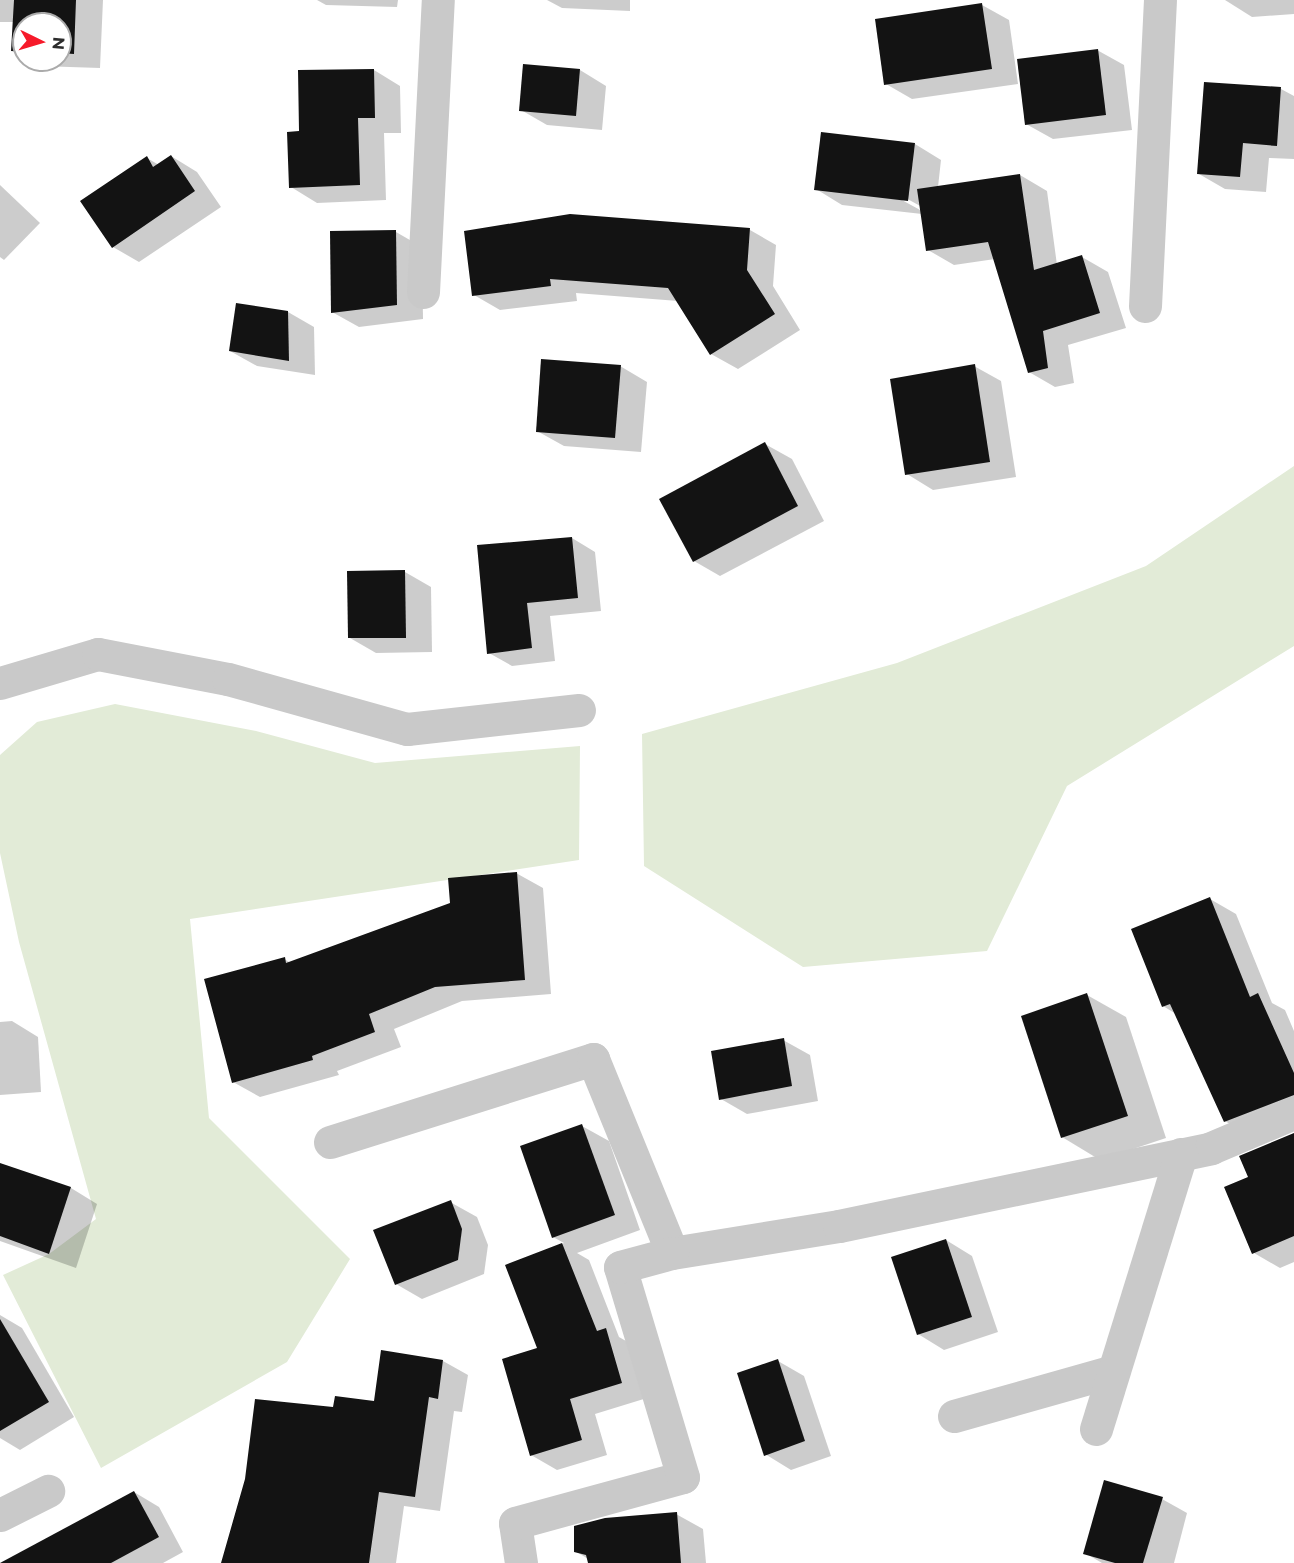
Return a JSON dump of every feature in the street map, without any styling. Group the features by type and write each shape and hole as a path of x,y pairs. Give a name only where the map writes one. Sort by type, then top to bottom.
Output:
{"street":[{"path":"423,292 438,0"},
{"path":"1144,306 1160,0"},
{"path":"0,682 98,654 228,679 407,729 579,710"},
{"path":"330,1142 593,1059 672,1253"},
{"path":"521,1563 515,1523 683,1477 620,1267 672,1253 839,1226 1211,1148 1294,1113"},
{"path":"1096,1429 1181,1154"},
{"path":"954,1416 1113,1371"},
{"path":"0,1515 48,1491"}],"green space":[{"path":"1294,466 1294,646 1067,786 987,951 803,967 644,866 642,734 897,663 1146,566"},
{"path":"115,704 256,731 375,763 580,746 579,860 190,919 209,1118 350,1259 287,1362 101,1468 3,1275 49,1254 96,1219 19,942 0,853 0,755 37,722"}],"building":[{"path":"14,0 76,0 74,54 72,54 72,12 13,12"},
{"path":"982,3 992,69 884,85 875,19"},
{"path":"1098,49 1106,115 1025,125 1017,59"},
{"path":"523,64 580,69 576,116 519,111"},
{"path":"374,69 375,118 358,118 360,185 289,188 287,132 299,131 298,70"},
{"path":"1204,82 1281,87 1277,146 1243,143 1240,177 1197,174"},
{"path":"821,132 915,143 908,201 814,190"},
{"path":"171,155 195,191 112,248 80,201 147,156 153,167"},
{"path":"1020,174 1034,270 1082,255 1100,313 1043,331 1048,368 1028,373 988,242 926,251 917,189"},
{"path":"570,214 750,228 747,270 775,314 710,355 668,288 550,279 551,286 472,296 464,231"},
{"path":"396,230 397,305 331,313 330,231"},
{"path":"236,303 288,311 289,361 229,351"},
{"path":"541,359 621,365 615,438 536,432"},
{"path":"975,364 990,462 905,475 890,379"},
{"path":"765,442 798,506 693,562 659,499"},
{"path":"572,537 578,598 527,603 532,648 487,654 477,545"},
{"path":"405,570 406,638 348,638 347,571"},
{"path":"517,872 525,980 435,987 369,1014 375,1032 312,1056 313,1060 232,1083 204,979 285,957 286,963 450,903 448,878"},
{"path":"1210,897 1250,997 1258,993 1294,1073 1294,1095 1224,1122 1170,1004 1162,1007 1131,929"},
{"path":"1087,993 1128,1116 1061,1138 1021,1016"},
{"path":"784,1038 792,1086 719,1100 711,1051"},
{"path":"582,1124 615,1215 552,1238 520,1146"},
{"path":"1294,1133 1294,1236 1252,1254 1224,1187 1248,1177 1239,1156"},
{"path":"0,1163 71,1187 49,1254 0,1236"},
{"path":"451,1200 462,1229 458,1260 395,1285 373,1230"},
{"path":"946,1239 972,1317 917,1335 891,1257"},
{"path":"562,1243 597,1331 606,1328 622,1383 570,1399 582,1440 530,1456 502,1359 537,1348 505,1265"},
{"path":"0,1319 49,1402 0,1431"},
{"path":"381,1350 443,1360 438,1399 429,1397 415,1497 379,1492 369,1563 221,1563 245,1479 255,1399 333,1407 335,1396 374,1401"},
{"path":"778,1359 805,1441 764,1456 737,1373"},
{"path":"1104,1480 1163,1497 1143,1563 1115,1563 1083,1554"},
{"path":"134,1491 159,1537 111,1563 0,1563"},
{"path":"677,1512 681,1563 588,1563 586,1555 574,1552 574,1526 605,1518"}]}
